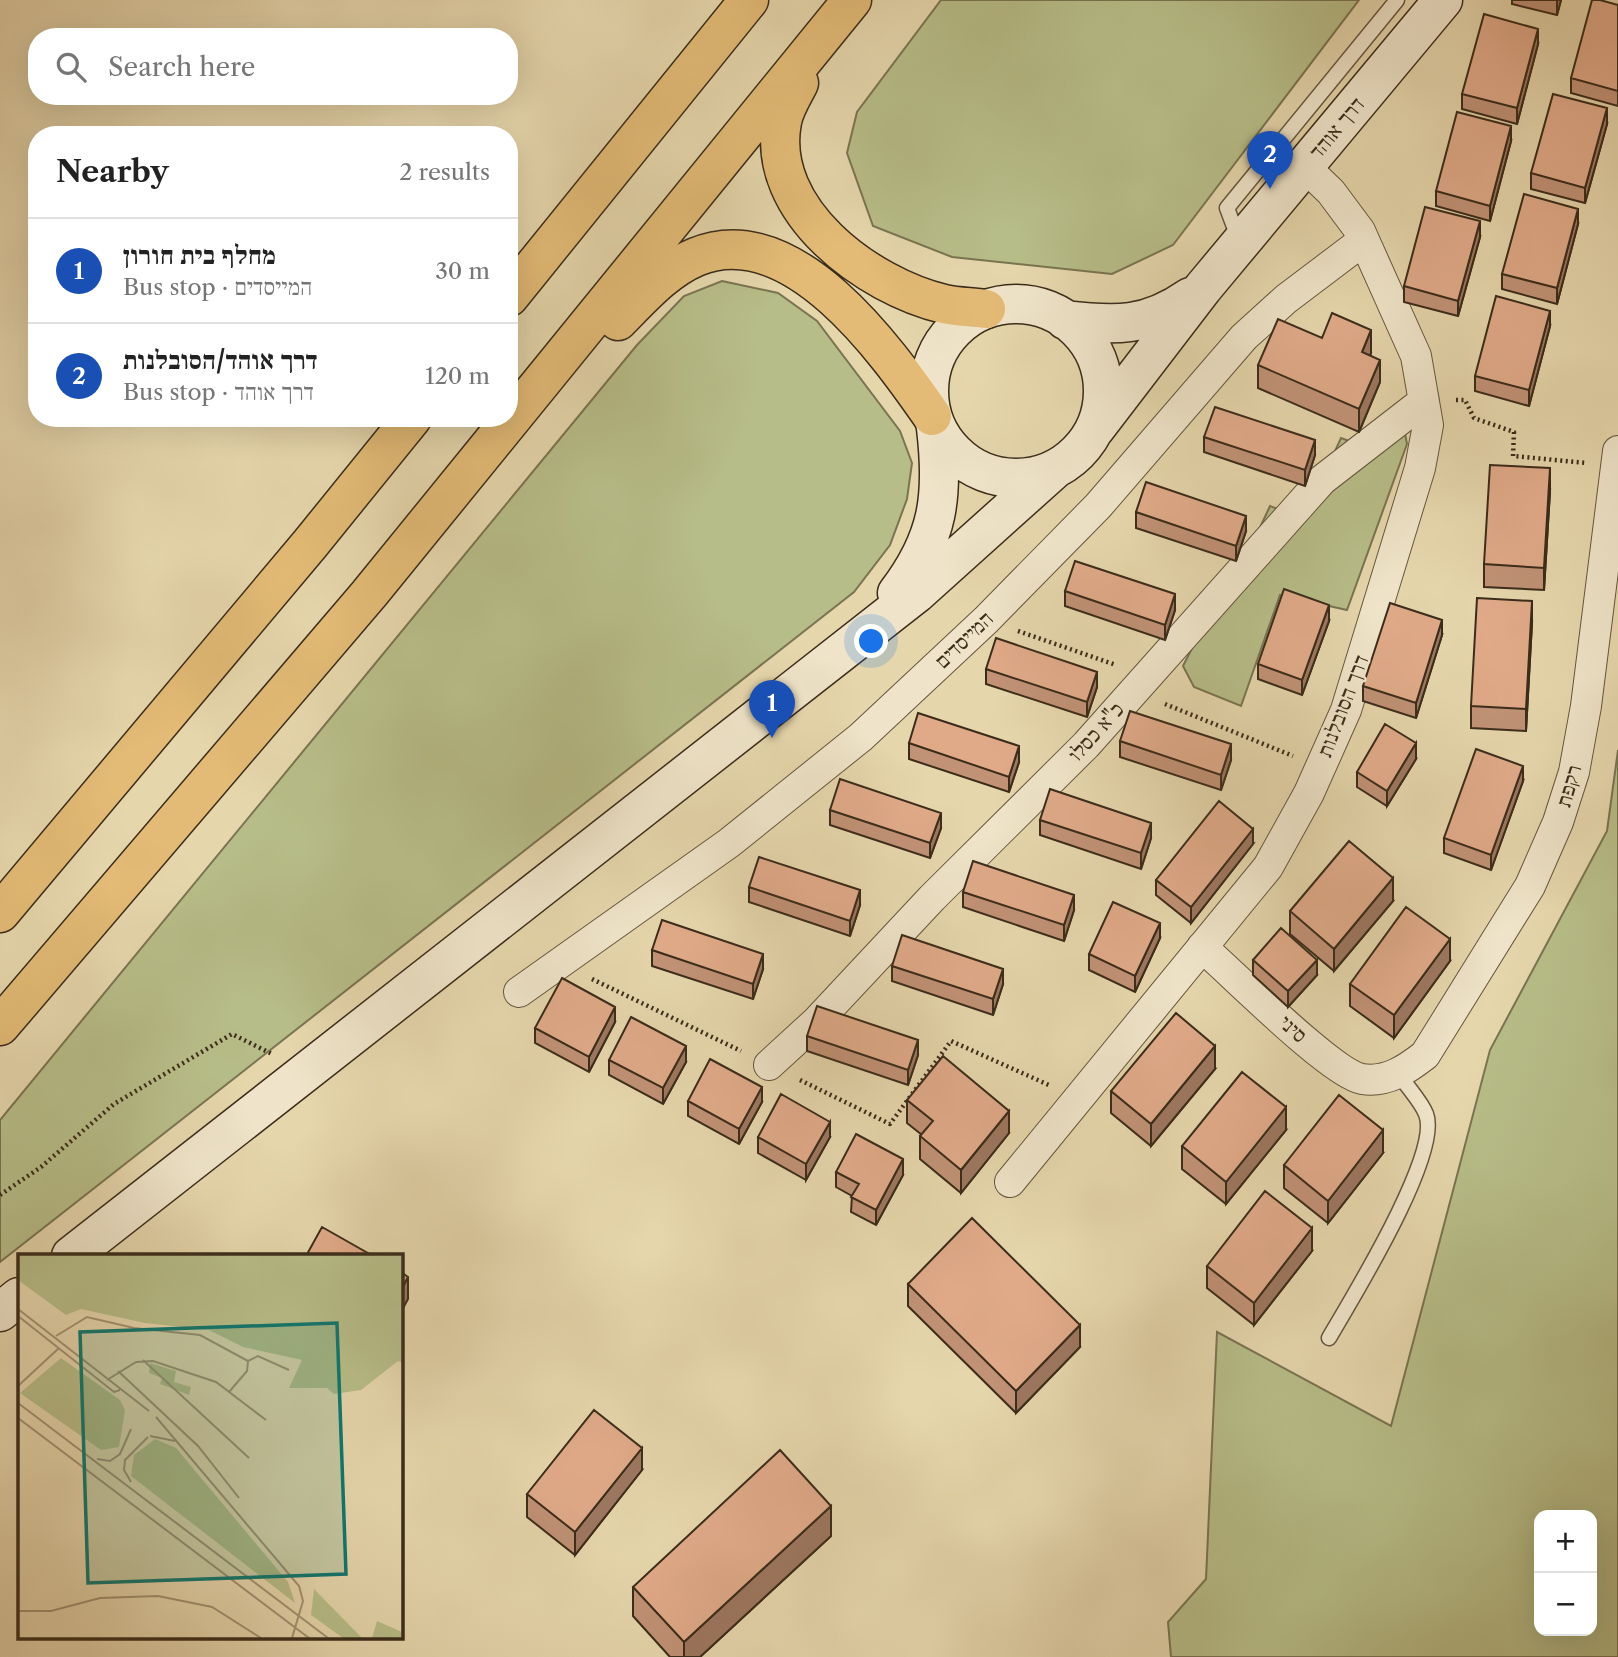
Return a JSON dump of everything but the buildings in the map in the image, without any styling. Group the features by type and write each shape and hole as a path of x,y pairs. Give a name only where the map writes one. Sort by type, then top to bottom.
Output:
{"highway":[{"path":"518,286 749,0"},
{"path":"518,411 852,0"},
{"path":"820,40 782,122 783,165 789,188 824,235 863,270 944,304 986,309"},
{"path":"518,419 671,271 697,257 720,251 762,256 805,274 827,291 881,346 934,422"},
{"path":"0,913 405,427"},
{"path":"0,1026 369,594 505,427"},
{"path":"488,448 510,427"}],"main road":[{"name":"דרך אוהד","path":"1095,429 1203,289 1443,0"},
{"path":"1065,320 1120,325 1146,320 1171,310 1203,289"},
{"path":"74,1254 868,631 966,550 1085,445 1095,429 1103,400 1100,369 1089,344 1055,313 1026,304 986,309 953,331 941,347 929,385 939,484 936,518 928,546 911,575 868,631"},
{"path":"934,422 954,453 967,464 994,476 1025,478 1055,469"},
{"path":"0,1312 18,1298"}],"street":[{"name":"דרך הסובלנות","path":"1010,1182 1268,867 1309,793 1346,710 1420,468 1428,425 1416,356 1364,240 1331,191 1305,167"},
{"name":"המייסדים","path":"519,992 729,844 861,737 985,620 1098,506 1244,337 1286,299 1364,240"},
{"name":"כ\"א כסלו","path":"769,1065 817,1021 932,898 1086,745 1322,481 1424,401"},
{"name":"רקפת","path":"1399,1074 1426,1055 1530,886 1558,822 1574,772 1586,706 1617,458"},
{"name":"סיני","path":"1202,947 1335,1066 1362,1079 1399,1074"}],"lane":[{"path":"1240,244 1227,208 1398,0"},
{"path":"1329,1338 1394,1224 1426,1144 1427,1116 1399,1074"}],"path":[{"path":"1424,401 1465,400 1474,418 1514,432 1513,456 1617,458"},
{"path":"0,1195 41,1167 114,1104 178,1069 232,1034 308,1071"}],"green space":[{"path":"941,0 1359,0 1173,245 1112,274 952,257 873,226 847,153 857,112"},
{"path":"722,281 778,293 817,321 900,431 912,463 907,499 890,545 854,592 0,1262 0,1120 637,345 684,296"},
{"path":"1402,418 1407,444 1347,610 1280,595 1241,706 1194,687 1183,666 1215,603 1236,579 1270,506 1304,519 1341,438 1371,449"},
{"path":"1618,750 1618,1657 1171,1657 1168,1622 1206,1579 1217,1332 1391,1426 1490,1050 1607,831"}],"place":[{"name":"דרך אוהד/הסובלנות","path":"1270,189"},
{"name":"מחלף בית חורון","path":"772,738"}]}
